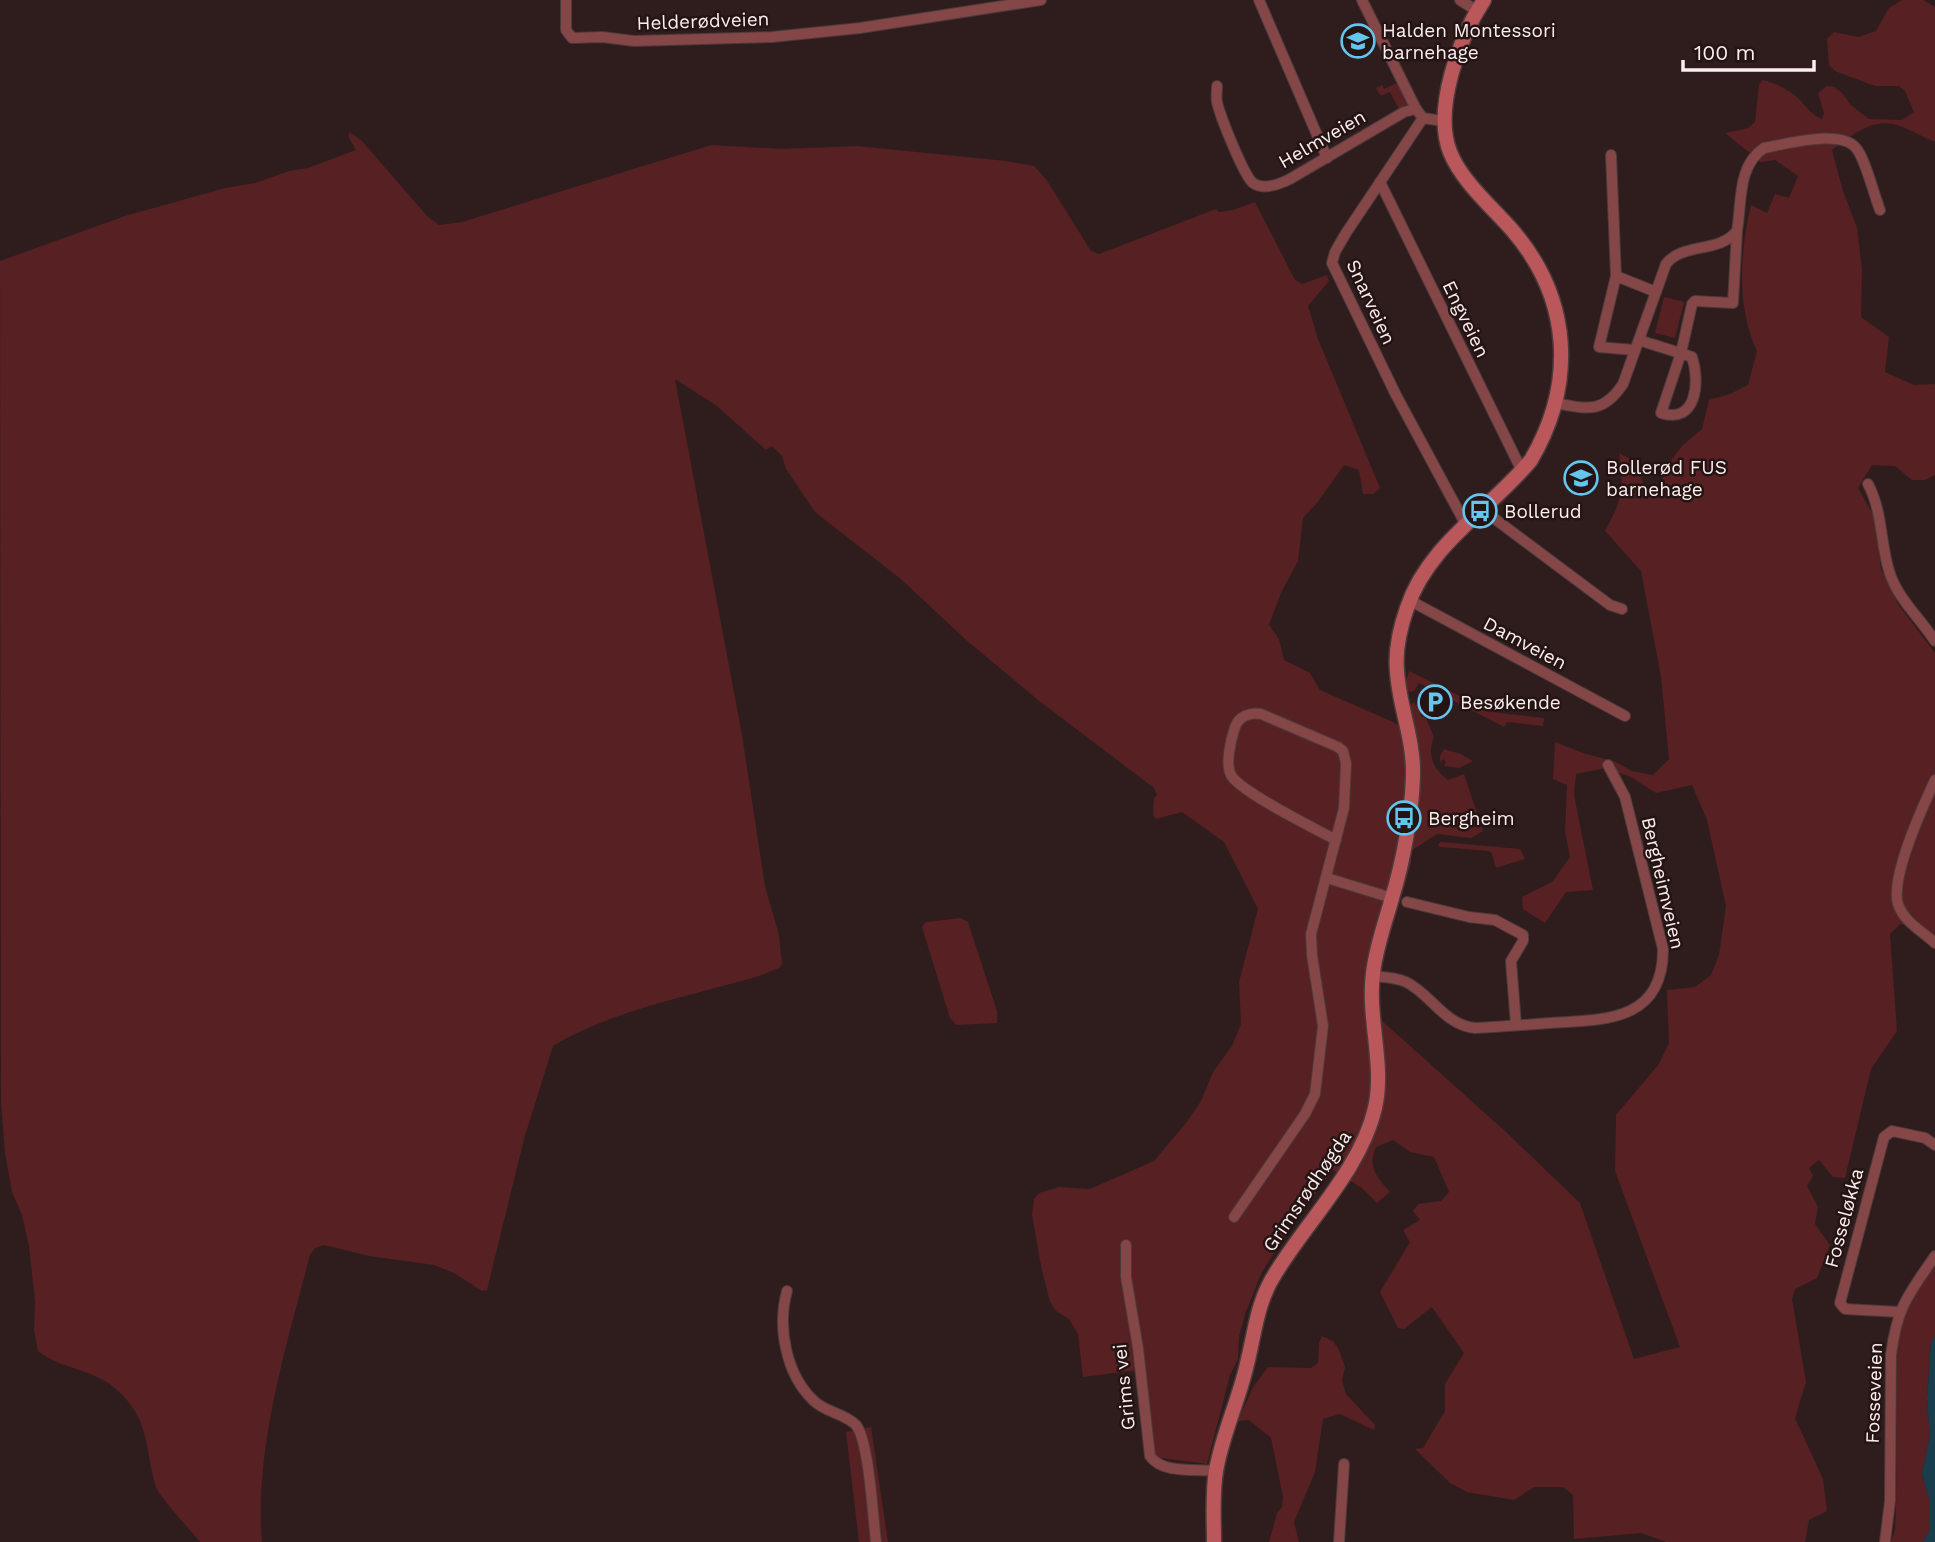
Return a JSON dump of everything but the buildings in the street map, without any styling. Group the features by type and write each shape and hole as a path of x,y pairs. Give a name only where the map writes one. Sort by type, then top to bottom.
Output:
{"main road":[{"name":"Grimsrødhøgda","path":"1214,1542 1213,1496 1216,1471 1247,1365 1257,1312 1266,1289 1345,1173 1368,1133 1376,1106 1378,1083 1372,976 1399,869 1413,779 1411,736 1396,661 1397,646 1409,600 1435,557 1522,471 1541,442 1555,403 1562,359 1560,330 1546,282 1525,247 1458,167 1449,151 1443,121 1447,94 1469,27 1480,6"}],"street":[{"name":"Helderødveien","path":"566,0 566,30 572,38 601,37 635,41 803,34 874,26 1041,0"},
{"path":"1259,0 1326,158"},
{"path":"1362,0 1416,109 1423,118 1443,121"},
{"path":"1460,0 1480,6"},
{"name":"Helmveien","path":"1217,86 1216,100 1243,167 1254,184 1264,187 1282,183 1394,117 1416,109"},
{"name":"Snarveien","path":"1423,118 1335,252 1332,267 1466,526"},
{"path":"1611,155 1616,276 1598,347 1637,345 1681,353 1694,359 1694,389 1690,405 1683,414 1676,417 1661,413 1681,353 1693,302 1733,303 1737,231 1745,170 1749,161 1764,148 1832,138 1845,140 1856,147 1880,210"},
{"name":"Engveien","path":"1380,182 1522,471"},
{"path":"1555,403 1585,408 1607,403 1623,384 1663,270 1672,257 1725,243 1737,231"},
{"path":"1616,276 1656,292"},
{"path":"1868,484 1880,517 1890,576 1903,600 1935,641"},
{"path":"1483,510 1610,605 1622,609"},
{"name":"Damveien","path":"1409,600 1625,716"},
{"path":"1234,1217 1305,1114 1315,1094 1323,1026 1311,939 1314,916 1336,840 1345,791 1346,763 1343,751 1334,745 1261,714 1243,716 1234,729 1228,766 1234,779 1251,792 1336,840"},
{"name":"Bergheimveien","path":"1372,976 1396,979 1412,985 1447,1017 1467,1028 1598,1021 1615,1018 1644,1002 1655,989 1662,973 1661,940 1627,802 1608,765"},
{"path":"1935,780 1905,851 1896,894 1898,905 1905,916 1935,943"},
{"path":"1326,878 1392,898"},
{"path":"1407,902 1469,917 1495,920 1523,935 1511,961 1516,1025"},
{"name":"Fosseløkka","path":"1899,1312 1845,1309 1840,1303 1884,1137 1892,1131 1925,1138 1935,1145"},
{"name":"Grims vei","path":"1126,1245 1126,1277 1138,1348 1150,1456 1155,1462 1166,1467 1216,1471"},
{"name":"Fosseveien","path":"1885,1542 1890,1501 1891,1355 1899,1312 1910,1291 1935,1256"},
{"path":"787,1291 782,1311 783,1329 785,1346 795,1375 814,1402 855,1424 860,1433 876,1542"},
{"path":"1339,1542 1344,1464"}],"shaded area":[{"path":"1902,0 1923,0 1935,7 1935,142 1904,127 1884,123 1860,130 1832,150 1857,228 1862,269 1861,317 1889,337 1885,372 1914,385 1935,384 1935,475 1925,480 1912,480 1895,466 1872,465 1858,488 1875,518 1881,569 1898,604 1935,653 1935,937 1929,931 1900,924 1890,934 1897,1031 1871,1069 1845,1178 1833,1177 1819,1160 1809,1168 1813,1176 1807,1186 1818,1207 1815,1224 1830,1245 1817,1278 1795,1289 1792,1299 1806,1382 1795,1418 1823,1479 1827,1511 1809,1520 1805,1542 1666,1542 1641,1533 1574,1539 1573,1495 1563,1487 1534,1487 1514,1500 1467,1492 1450,1483 1415,1449 1423,1448 1445,1411 1445,1384 1464,1353 1432,1307 1404,1329 1398,1328 1380,1292 1410,1242 1403,1230 1420,1220 1413,1211 1418,1204 1441,1201 1449,1192 1434,1157 1410,1152 1393,1140 1376,1147 1373,1154 1373,1167 1377,1177 1390,1192 1377,1203 1362,1188 1333,1170 1292,1224 1262,1272 1245,1314 1239,1337 1238,1359 1230,1375 1207,1464 1146,1456 1138,1370 1083,1377 1078,1334 1069,1319 1056,1311 1050,1302 1032,1214 1034,1199 1039,1193 1059,1187 1090,1189 1154,1161 1186,1123 1201,1101 1213,1072 1232,1046 1241,1024 1239,982 1258,909 1224,842 1182,812 1156,819 1153,815 1154,798 1157,795 1154,788 1038,700 965,639 902,580 815,512 786,469 782,456 772,446 766,450 717,406 675,379 742,735 765,886 779,935 782,964 779,968 759,976 627,1013 553,1046 524,1139 487,1290 482,1291 454,1273 434,1265 369,1256 324,1245 315,1248 310,1255 274,1397 263,1470 262,1542 200,1542 156,1487 141,1423 127,1400 107,1382 57,1362 38,1351 34,1330 35,1301 29,1246 22,1215 12,1192 5,1153 1,1103 0,261 125,216 308,168 356,150 348,136 350,132 362,141 428,217 439,225 462,222 711,145 782,149 857,146 1034,166 1046,179 1091,251 1099,254 1216,209 1219,212 1233,210 1255,202 1295,280 1302,284 1327,275 1329,281 1308,306 1318,339 1380,488 1373,494 1363,494 1359,470 1344,465 1303,518 1298,561 1281,593 1269,625 1279,639 1284,660 1310,673 1320,690 1393,722 1415,736 1409,706 1414,702 1415,705 1419,704 1421,716 1426,718 1434,737 1431,756 1435,766 1448,780 1464,774 1483,831 1471,838 1437,834 1411,851 1411,863 1380,970 1380,1019 1506,1132 1580,1203 1634,1359 1680,1347 1615,1171 1616,1115 1659,1064 1669,1043 1667,990 1695,987 1711,975 1719,955 1726,906 1707,820 1692,785 1656,793 1631,777 1606,768 1576,774 1574,795 1593,890 1566,892 1545,923 1523,909 1522,897 1552,882 1570,857 1565,831 1567,785 1553,779 1555,742 1616,762 1632,771 1653,775 1669,759 1661,677 1641,571 1605,531 1621,494 1619,453 1636,462 1646,492 1652,496 1658,490 1668,464 1683,445 1702,429 1709,400 1748,385 1757,351 1746,316 1742,279 1744,241 1751,205 1767,213 1775,194 1789,198 1798,176 1775,160 1761,162 1725,133 1748,128 1755,122 1759,84 1763,80 1792,93 1822,119 1824,113 1818,93 1827,86 1835,87 1851,105 1869,119 1902,120 1914,112 1905,91 1899,86 1875,86 1835,71 1829,65 1827,39 1834,32 1858,37 1876,31 1889,8"},
{"path":"1399,82 1410,103 1399,109 1390,92 1381,96 1376,88 1382,85 1384,89"},
{"path":"1664,297 1684,302 1675,338 1655,333"},
{"path":"1409,671 1492,712 1544,718 1543,726 1507,722 1504,727 1419,683 1414,691 1407,692 1405,684"},
{"path":"1444,749 1473,761 1459,768 1444,766 1446,762 1444,759 1440,762 1440,756"},
{"path":"1441,842 1520,849 1525,859 1496,868 1489,851 1440,847 1438,844"},
{"path":"961,918 968,922 997,1011 997,1023 956,1025 950,1018 922,927 926,922"},
{"path":"1935,1266 1935,1336 1931,1343 1927,1399 1930,1436 1922,1474 1930,1500 1930,1530 1923,1542 1891,1542 1895,1530 1896,1505 1897,1347 1905,1313"},
{"path":"1322,1336 1333,1341 1339,1350 1345,1367 1342,1380 1346,1394 1375,1425 1374,1430 1340,1414 1323,1419 1315,1472 1294,1522 1299,1542 1269,1542 1283,1497 1271,1438 1249,1420 1238,1421 1253,1387 1268,1367 1311,1368 1318,1363"},
{"path":"871,1427 888,1542 859,1542 846,1432"}],"water":[{"path":"1935,1336 1935,1542 1923,1542 1930,1530 1930,1501 1922,1474 1930,1436 1927,1399 1931,1343"}],"place":[{"name":"Halden Montessori barnehage","path":"1358,41"},
{"name":"Bollerød FUS barnehage","path":"1581,478"},
{"name":"Bollerud","path":"1480,511"},
{"name":"Besøkende","path":"1435,702"},
{"name":"Bergheim","path":"1404,818"}]}
